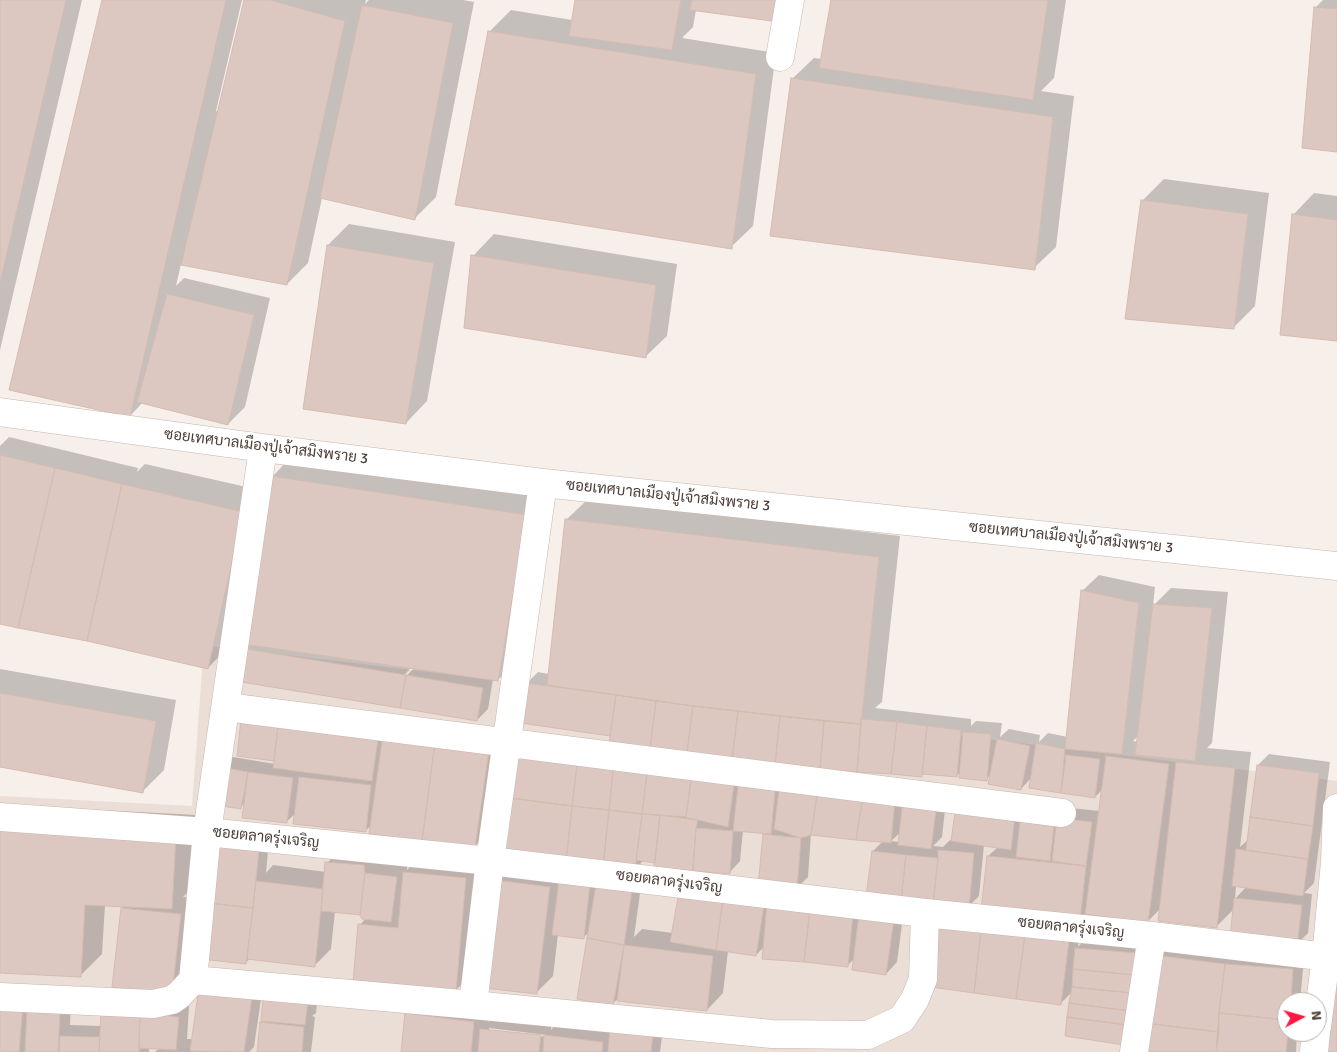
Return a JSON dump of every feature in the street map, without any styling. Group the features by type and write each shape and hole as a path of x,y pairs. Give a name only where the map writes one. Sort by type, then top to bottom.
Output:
{"street":[{"path":"780,57 790,0"},
{"name":"ซอยเทศบาลเมืองปู่เจ้าสมิงพราย 3","path":"0,412 263,448 543,483 1337,566"},
{"path":"0,997 153,1004 172,1000 193,980 207,832 263,448"},
{"path":"473,1005 490,861 543,483"},
{"path":"226,707 1062,814"},
{"path":"1324,992 1331,958 1337,808"},
{"name":"ซอยตลาดรุ่งเจริญ","path":"0,817 207,832 490,861 924,913 1152,936 1331,958"},
{"path":"193,980 772,1034 868,1035 902,1019 916,999 923,979 924,913"},
{"path":"1134,1052 1152,936"}],"shaded area":[{"path":"204,645 1337,781 1337,1052 0,1052 0,796 192,806"}],"building":[{"path":"0,0 66,0 0,283"},
{"path":"102,0 226,0 130,417 9,390"},
{"path":"244,0 270,0 345,21 287,285 181,265"},
{"path":"575,0 681,0 672,50 569,36"},
{"path":"692,0 783,0 779,22 690,10"},
{"path":"831,0 1048,0 1033,100 819,68"},
{"path":"362,5 453,23 415,220 320,198"},
{"path":"1314,7 1337,9 1337,152 1302,148"},
{"path":"488,31 756,74 732,249 455,205"},
{"path":"791,78 1053,117 1035,270 770,236"},
{"path":"1141,200 1248,214 1234,329 1125,319"},
{"path":"1292,214 1337,220 1337,341 1280,335"},
{"path":"327,245 434,263 406,424 303,409"},
{"path":"471,255 656,285 646,358 464,328"},
{"path":"167,294 254,315 228,425 137,402"},
{"path":"0,455 55,468 18,628 0,624"},
{"path":"55,468 122,484 87,641 18,628"},
{"path":"271,476 527,515 498,681 243,644"},
{"path":"122,484 243,512 208,669 87,641"},
{"path":"565,519 879,557 861,724 693,706 547,685"},
{"path":"1081,590 1139,603 1122,754 1065,749"},
{"path":"1153,604 1212,608 1195,761 1135,755"},
{"path":"240,648 406,675 400,708 235,681"},
{"path":"406,675 483,688 477,721 400,708"},
{"path":"526,683 616,695 610,736 521,723"},
{"path":"0,693 156,721 143,793 0,767"},
{"path":"616,695 656,701 650,749 609,744"},
{"path":"656,701 693,706 687,753 650,749"},
{"path":"693,706 738,711 732,759 687,753"},
{"path":"738,711 780,716 775,765 732,759"},
{"path":"780,716 824,721 820,769 775,765"},
{"path":"861,719 897,722 891,774 857,772"},
{"path":"241,720 278,726 274,761 237,756"},
{"path":"824,721 861,724 857,772 820,769"},
{"path":"897,722 927,726 922,777 891,774"},
{"path":"278,726 378,739 372,781 273,768"},
{"path":"927,726 961,730 957,777 922,774"},
{"path":"963,732 991,734 987,781 959,778"},
{"path":"383,734 435,742 422,841 369,834"},
{"path":"997,739 1030,746 1021,790 988,784"},
{"path":"435,742 489,750 475,847 422,841"},
{"path":"1036,743 1065,749 1061,793 1029,788"},
{"path":"516,750 578,757 572,806 510,798"},
{"path":"1066,755 1100,759 1095,798 1061,793"},
{"path":"1106,756 1169,764 1148,923 1085,914"},
{"path":"578,757 614,761 609,810 572,806"},
{"path":"614,761 648,765 642,814 609,810"},
{"path":"1176,762 1235,768 1217,928 1158,921"},
{"path":"648,765 692,771 686,817 642,814"},
{"path":"1257,765 1319,773 1313,826 1250,817"},
{"path":"221,767 248,772 241,809 215,805"},
{"path":"692,771 735,777 728,827 686,818"},
{"path":"248,772 293,778 287,823 242,818"},
{"path":"299,777 371,785 366,832 293,824"},
{"path":"739,777 776,781 771,834 733,831"},
{"path":"780,783 818,788 811,835 801,838 774,829"},
{"path":"818,788 863,795 856,840 811,835"},
{"path":"863,795 895,800 891,843 856,840"},
{"path":"510,798 572,806 566,862 503,854"},
{"path":"903,798 937,802 931,849 898,845"},
{"path":"572,806 609,810 603,866 566,862"},
{"path":"956,806 1015,815 1011,850 951,841"},
{"path":"609,810 642,814 635,870 603,866"},
{"path":"1021,813 1055,817 1050,861 1016,857"},
{"path":"642,814 660,815 655,863 636,860"},
{"path":"660,815 698,820 692,880 653,875"},
{"path":"1250,817 1313,826 1308,859 1246,850"},
{"path":"1057,818 1092,822 1086,866 1052,861"},
{"path":"0,827 176,836 172,909 85,905 81,977 0,973"},
{"path":"696,828 733,831 730,874 693,871"},
{"path":"763,834 801,838 797,890 758,887"},
{"path":"213,846 259,850 253,908 208,903"},
{"path":"1236,849 1308,859 1303,896 1232,886"},
{"path":"938,850 974,853 969,909 933,905"},
{"path":"872,851 906,855 901,901 866,897"},
{"path":"906,855 938,858 933,905 901,901"},
{"path":"987,856 1086,866 1080,921 981,911"},
{"path":"325,862 364,865 365,873 360,915 321,911"},
{"path":"403,872 466,878 456,992 353,983 358,924 398,928"},
{"path":"365,873 397,877 391,922 362,919 360,915"},
{"path":"496,880 550,887 537,994 484,988"},
{"path":"559,880 590,884 584,939 552,935"},
{"path":"256,881 323,889 315,967 247,959"},
{"path":"596,885 632,890 624,945 587,938"},
{"path":"679,892 723,899 716,950 670,942"},
{"path":"1234,898 1302,905 1297,946 1230,938"},
{"path":"723,899 764,905 756,956 716,950"},
{"path":"208,903 253,908 246,964 201,959"},
{"path":"767,903 810,909 804,962 762,959"},
{"path":"121,908 181,914 172,994 112,987"},
{"path":"810,909 853,913 848,967 804,962"},
{"path":"859,914 894,919 886,975 852,970"},
{"path":"937,925 981,930 974,993 931,987"},
{"path":"981,930 1025,935 1016,999 974,993"},
{"path":"1025,935 1069,941 1061,1005 1016,999"},
{"path":"587,938 624,945 613,1006 577,999"},
{"path":"624,945 713,956 707,1011 617,1001"},
{"path":"1075,948 1137,953 1134,975 1073,969"},
{"path":"1154,955 1225,964 1219,1013 1219,1032 1145,1023"},
{"path":"1225,964 1293,969 1292,992 1277,992 1277,1019 1219,1013"},
{"path":"1073,969 1134,975 1132,993 1072,987"},
{"path":"1337,972 1337,1052 1316,1052 1319,1042 1327,1042 1327,1010"},
{"path":"1072,987 1132,993 1130,1011 1069,1003"},
{"path":"199,988 252,996 244,1052 190,1051"},
{"path":"264,988 309,992 305,1025 261,1021"},
{"path":"0,1002 23,1004 19,1052 0,1052"},
{"path":"1069,1003 1130,1011 1127,1025 1067,1017"},
{"path":"27,1009 60,1011 58,1052 25,1052"},
{"path":"101,1011 140,1013 139,1052 99,1052"},
{"path":"140,1013 179,1017 176,1050 139,1048"},
{"path":"405,1013 474,1022 471,1052 401,1052"},
{"path":"1219,1013 1277,1019 1277,1042 1287,1042 1286,1052 1216,1052"},
{"path":"1067,1017 1127,1025 1124,1045 1065,1036"},
{"path":"260,1022 304,1027 302,1052 257,1052"},
{"path":"1145,1023 1219,1032 1216,1052 1142,1052"},
{"path":"610,1027 653,1033 651,1052 608,1052"},
{"path":"480,1029 541,1035 539,1052 478,1052"},
{"path":"544,1035 603,1042 602,1052 543,1052"},
{"path":"60,1036 100,1037 99,1052 59,1052"}]}
